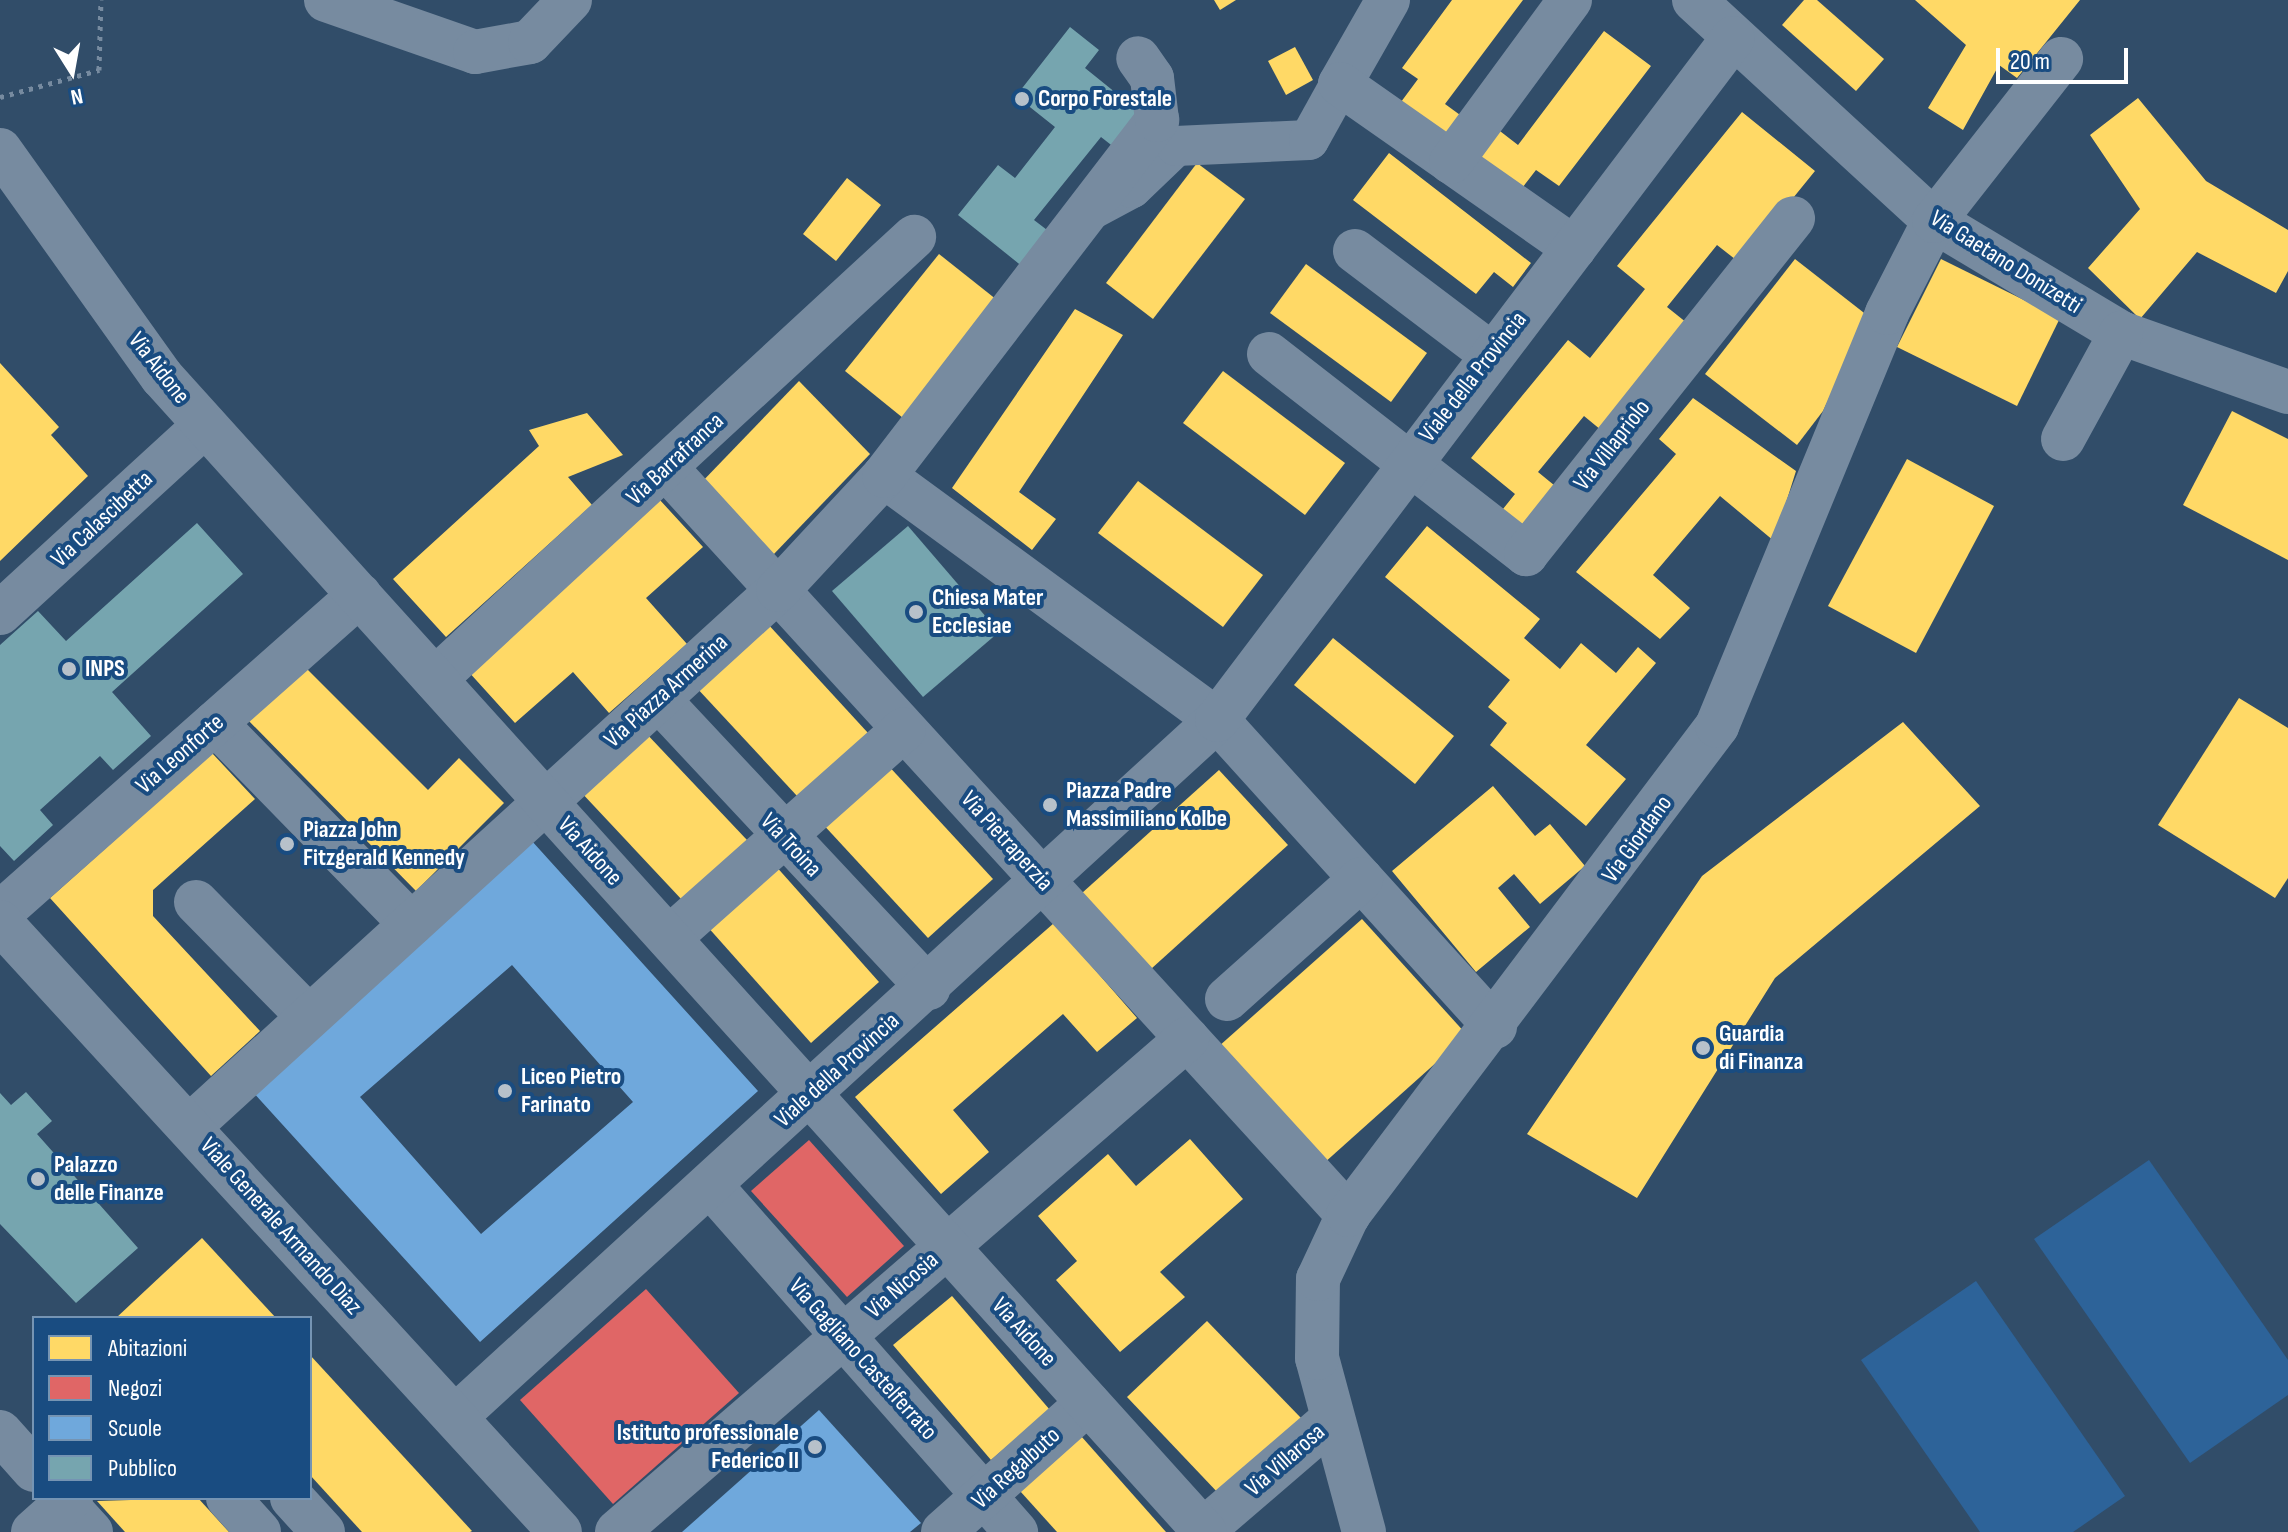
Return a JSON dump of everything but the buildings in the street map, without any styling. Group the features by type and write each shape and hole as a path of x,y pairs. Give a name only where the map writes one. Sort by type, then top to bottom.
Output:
{"street":[{"path":"326,0 475,52 530,42 570,0"},
{"name":"Via Piazza Armerina","path":"1093,209 1132,188 1176,146 1309,140 1388,0"},
{"path":"1451,162 1570,0"},
{"name":"Via Gaetano Donizetti","path":"1694,0 1934,221 2121,333 2288,392"},
{"name":"Viale della Provincia","path":"455,1417 1044,882 1217,720 1405,464 1733,38"},
{"name":"Via Piazza Armerina","path":"190,1126 778,590 884,476 1093,209 1157,120 1152,78 1138,58"},
{"name":"Via Giordano","path":"1364,1532 1331,1420 1317,1358 1318,1279 1348,1215 1495,1027 1717,726 1887,313 1934,221 2061,59"},
{"path":"1340,84 1574,248"},
{"name":"Via Aidone","path":"0,150 162,377 1204,1531"},
{"name":"Via Villapriolo","path":"1405,464 1526,554 1793,218"},
{"name":"Via Barrafranca","path":"435,679 914,237"},
{"path":"1355,251 1491,354"},
{"path":"2063,439 2121,333"},
{"path":"1269,354 1405,464"},
{"name":"Via Calascibetta","path":"0,613 205,425"},
{"name":"Via Pietraperzia","path":"666,468 1348,1215"},
{"path":"884,476 1217,720 1495,1027"},
{"name":"Via Leonforte","path":"0,913 360,595"},
{"name":"Via Troina","path":"658,699 782,836 928,988"},
{"path":"215,723 411,924"},
{"path":"669,938 904,729"},
{"path":"1227,999 1361,879"},
{"path":"196,902 309,1017"},
{"name":"Viale Generale Armando Diaz","path":"0,922 560,1532"},
{"name":"Via Nicosia","path":"617,1532 1187,1039"},
{"name":"Via Gagliano Castelferrato","path":"710,1185 1016,1532"},
{"name":"Via Regalbuto","path":"943,1532 1088,1403"},
{"name":"Via Villarosa","path":"1204,1531 1331,1420"},
{"path":"0,1432 32,1468"},
{"path":"230,1500 259,1532"},
{"path":"294,1500 323,1532"},
{"path":"33,1532 71,1508"}],"path":[{"path":"0,97 99,70 101,0"}],"shaded area":[{"path":"2149,1160 2288,1360 2288,1395 2190,1463 2034,1239"},
{"path":"1976,1281 2125,1496 2073,1532 1980,1532 1861,1360"}],"place":[{"name":"Corpo Forestale","path":"1022,99"},
{"name":"Chiesa Mater Ecclesiae","path":"916,612"},
{"name":"INPS","path":"69,669"},
{"name":"Piazza Padre Massimiliano Kolbe","path":"1050,805"},
{"name":"Piazza John Fitzgerald Kennedy","path":"287,844"},
{"name":"Guardia di Finanza","path":"1703,1048"},
{"name":"Liceo Pietro Farinato","path":"505,1091"},
{"name":"Palazzo delle Finanze","path":"38,1179"},
{"name":"Istituto professionale Federico II","path":"815,1447"}]}
